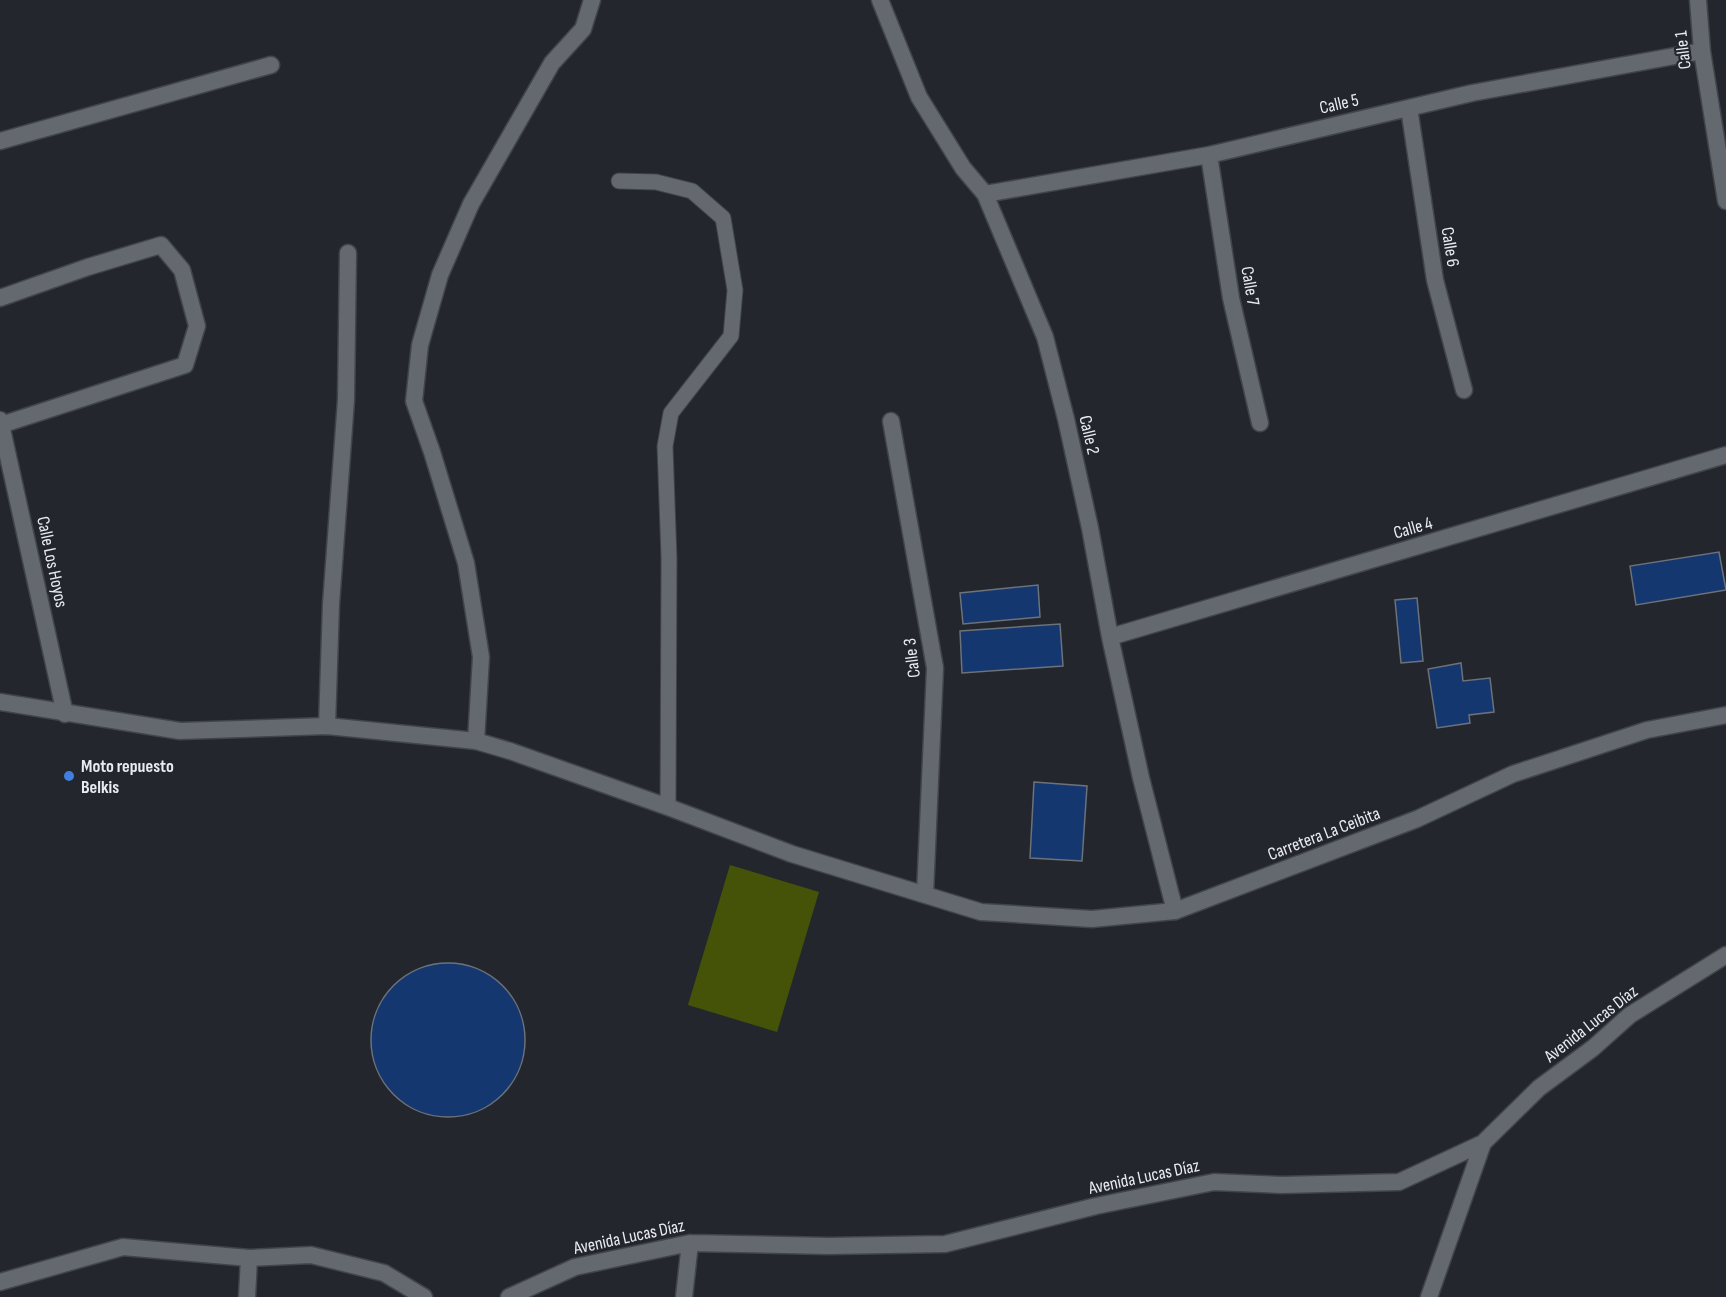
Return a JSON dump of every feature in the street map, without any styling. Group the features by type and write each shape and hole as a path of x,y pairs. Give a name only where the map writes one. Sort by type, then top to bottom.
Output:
{"street":[{"path":"476,741 481,657 466,563 414,401 420,345 440,276 471,204 552,63 583,29 592,0"},
{"name":"Calle 2","path":"880,0 919,97 963,168 985,194 1045,337 1090,528 1110,637 1141,778 1175,911"},
{"name":"Calle 1","path":"1698,0 1702,51 1726,201"},
{"name":"Calle 5","path":"985,194 1209,154 1472,93 1702,51"},
{"path":"0,141 271,65"},
{"name":"Calle 6","path":"1409,108 1435,280 1464,390"},
{"name":"Calle 7","path":"1209,154 1231,298 1260,423"},
{"path":"0,298 88,267 161,245 182,270 197,326 185,365 1,422"},
{"path":"327,726 331,604 346,400 348,253"},
{"name":"Calle 3","path":"891,421 935,668 925,894"},
{"name":"Calle Los Hoyos","path":"1,422 65,714"},
{"name":"Calle 4","path":"1110,637 1726,455"},
{"name":"Carretera La Ceibita","path":"0,702 180,731 327,726 476,741 669,807 792,854 981,912 1092,919 1175,911 1417,819 1513,774 1647,730 1726,715"},
{"name":"Avenida Lucas Díaz","path":"508,1297 574,1267 690,1243 828,1246 945,1244 1096,1206 1214,1182 1282,1185 1399,1182 1483,1143 1539,1089 1593,1048 1629,1015 1726,955"},
{"path":"1429,1297 1483,1143"},
{"path":"684,1297 690,1243"},
{"path":"0,1282 123,1247 249,1258 311,1255 384,1274 423,1297"},
{"path":"247,1297 249,1258"}],"lane":[{"path":"619,181 656,182 692,191 723,218 735,290 731,336 671,413 665,446 669,558 669,807"}],"green space":[{"path":"730,865 819,892 777,1032 688,1005"}],"building":[{"path":"1719,552 1726,590 1636,605 1630,566"},
{"path":"1038,585 1040,617 963,624 960,593"},
{"path":"1417,598 1423,661 1401,663 1395,600"},
{"path":"1060,624 1063,666 962,673 960,631"},
{"path":"1461,663 1463,681 1490,678 1494,712 1469,715 1470,723 1437,728 1428,669"},
{"path":"1034,782 1087,786 1082,861 1030,858"},
{"path":"448,963 477,969 491,976 502,986 512,997 519,1011 525,1040 519,1069 512,1083 502,1094 491,1104 477,1111 448,1117 419,1111 405,1104 394,1094 384,1083 377,1069 371,1040 377,1011 384,997 394,986 405,976 419,969"}],"place":[{"name":"Moto repuesto Belkis","path":"69,776"}]}
